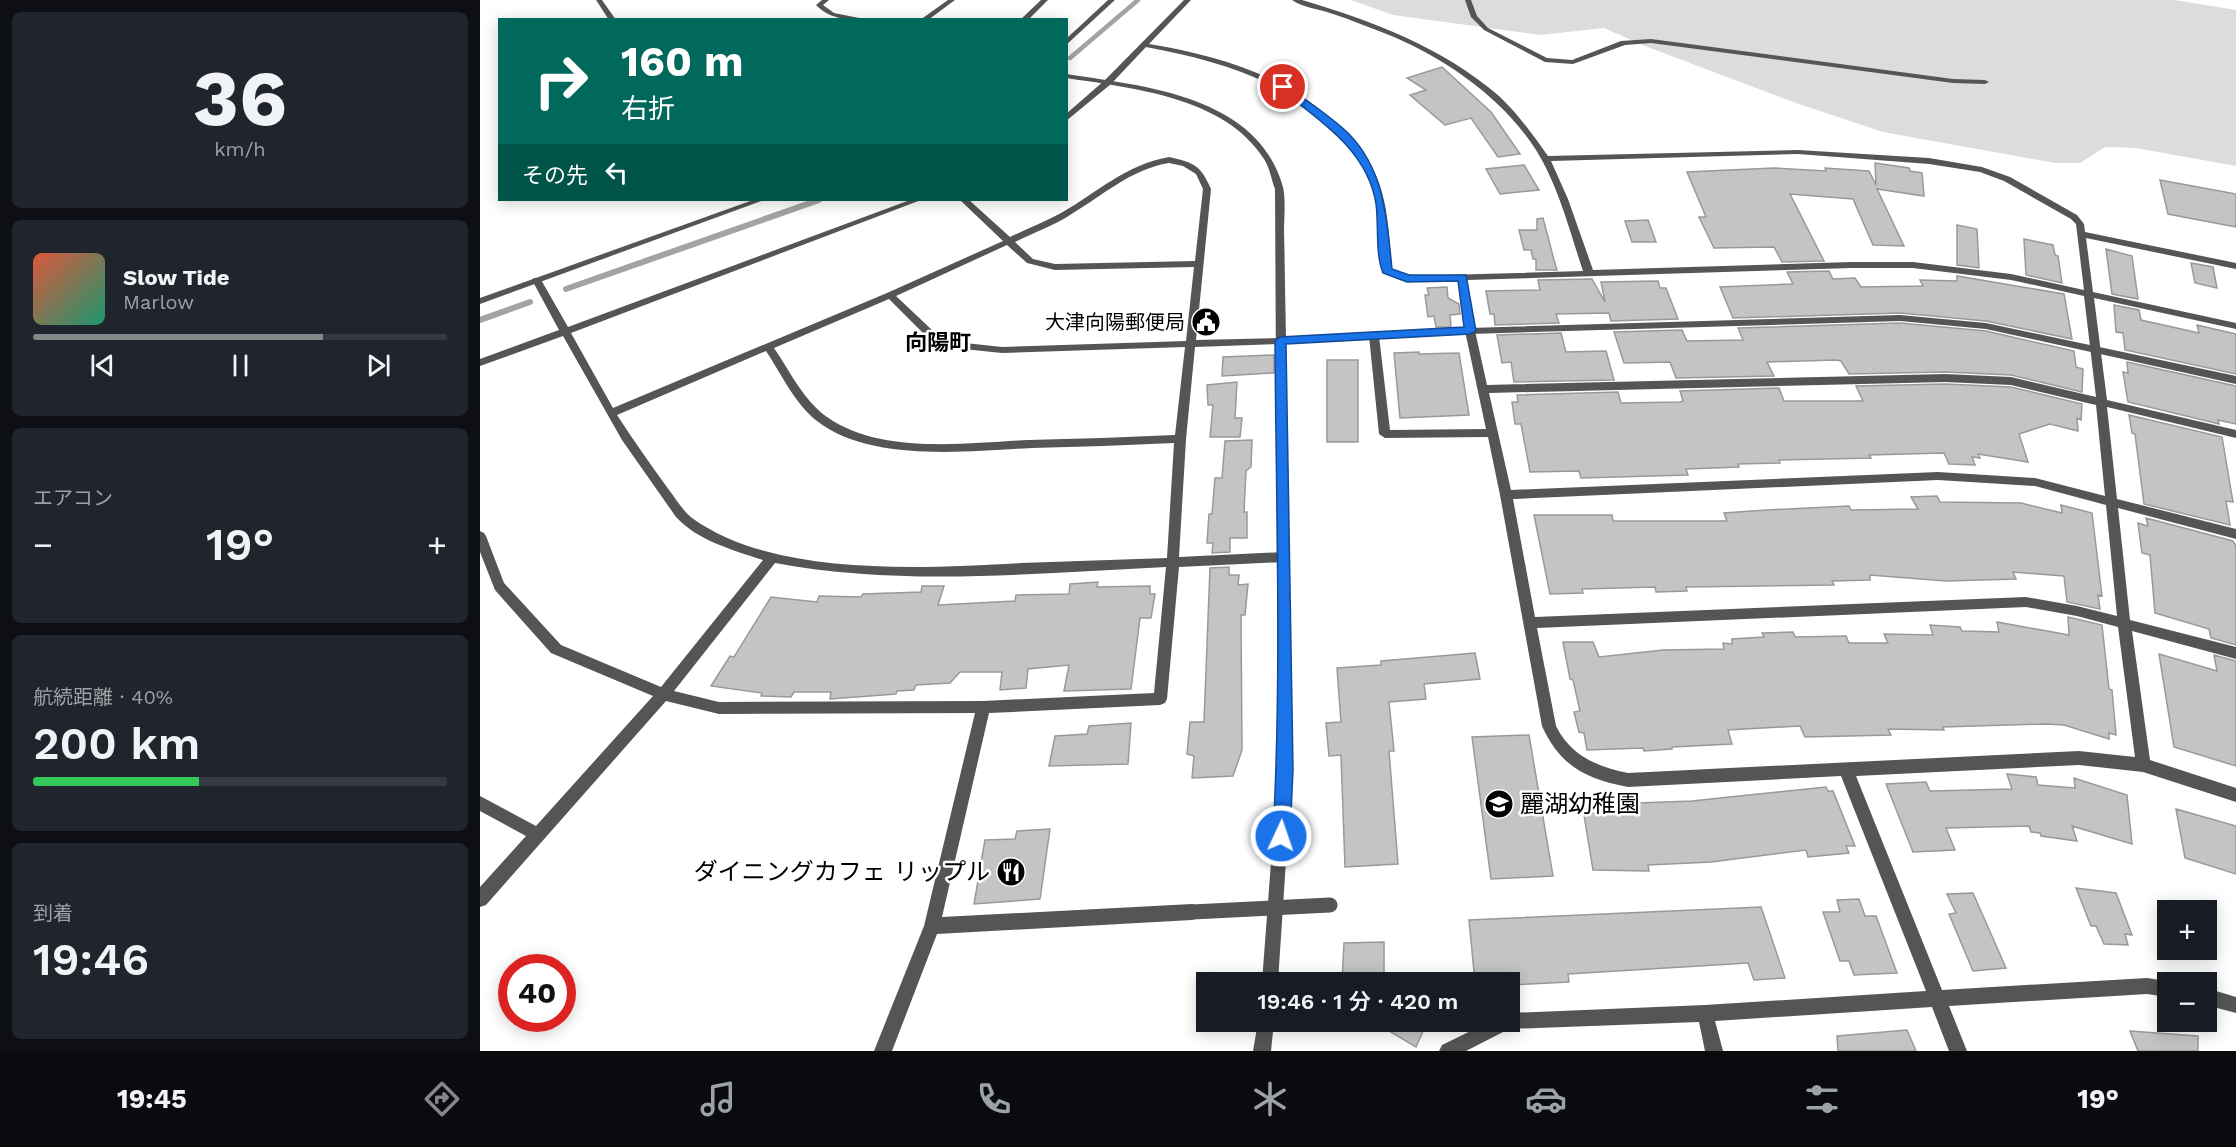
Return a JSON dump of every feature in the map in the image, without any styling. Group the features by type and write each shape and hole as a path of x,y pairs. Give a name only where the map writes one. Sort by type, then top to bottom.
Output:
{"street":[{"path":"599,0 612,18"},
{"path":"826,0 819,5 832,15 852,18"},
{"path":"926,18 952,0"},
{"path":"1025,18 1045,0"},
{"path":"1068,41 1112,0"},
{"path":"1068,117 1108,82 1188,0"},
{"path":"1295,0 1383,29 1425,49 1477,82 1506,107 1546,159 1589,273"},
{"path":"1468,0 1474,17 1486,29 1545,60 1573,62 1624,43 1651,41 1953,81 1985,82"},
{"path":"1145,45 1193,54 1247,70 1283,87 1346,136 1367,167 1381,201 1387,271 1407,279 1913,265 2011,277 2236,326"},
{"path":"1068,76 1155,91 1198,105 1227,120 1251,137 1269,160 1279,189 1285,769 1271,972"},
{"path":"1546,159 1798,152 1929,161 1982,170 2007,179 2074,217 2080,224 2087,294 2096,348 2124,622 2143,765"},
{"path":"480,536 499,586 556,649 663,694 719,708 983,707 1160,699 1173,562 1180,439 1207,189 1200,173 1186,164 1169,160 1152,163 1131,172 1064,215 1009,241 890,295 611,412"},
{"path":"480,301 757,201"},
{"path":"480,363 914,201"},
{"path":"965,201 1030,261 1055,267 1199,264"},
{"path":"2081,234 2236,266"},
{"path":"1462,278 1470,331 1506,495 1549,726 1559,748 1584,766 1628,780 2079,758 2143,765 2236,795"},
{"path":"537,280 639,459 686,520 707,534 771,559 832,568 947,571 1284,557"},
{"path":"890,295 928,332 954,345 1002,350 1280,341 1470,331 1900,318 1986,326 2236,380"},
{"path":"1374,336 1385,434 1493,433"},
{"path":"768,347 812,410 844,432 887,445 927,448 1180,439"},
{"path":"1483,389 1945,378 2011,381 2236,434"},
{"path":"1506,495 1938,476 2035,482 2236,534"},
{"path":"480,899 663,694 771,559"},
{"path":"1531,623 2026,602 2077,610 2236,653"},
{"path":"883,1051 932,926 983,707"},
{"path":"1846,770 1958,1051"},
{"path":"480,803 536,834"},
{"path":"932,926 1330,905"},
{"path":"1520,1021 1704,1014 1937,997 2157,987"},
{"path":"2217,999 2236,1005"},
{"path":"1704,1014 1714,1051"},
{"path":"1262,1051 1265,1032"},
{"path":"1448,1051 1486,1032"}],"shaded area":[{"path":"1351,0 2175,0 2236,10 2236,166 2136,148 2105,147 2080,163 2055,163 1883,132 1796,103 1645,46 1604,28 1540,35 1393,15"}],"building":[{"path":"1442,67 1491,112 1520,154 1498,157 1471,118 1445,125 1410,95 1426,90 1407,78"},
{"path":"1875,163 1909,168 1910,171 1922,173 1924,196 1877,189 1904,246 1873,245 1853,199 1790,194 1824,261 1782,262 1774,247 1714,248 1699,217 1706,217 1687,172 1774,168 1869,171 1876,185"},
{"path":"1524,165 1539,190 1500,194 1486,169"},
{"path":"2160,180 2236,194 2236,227 2168,214"},
{"path":"1543,218 1557,270 1536,270 1536,259 1533,259 1531,250 1524,250 1519,230 1537,230 1537,219"},
{"path":"1648,220 1656,242 1632,242 1625,221"},
{"path":"1957,225 1977,229 1979,268 1957,265"},
{"path":"2024,239 2053,245 2055,255 2058,256 2062,283 2026,275"},
{"path":"2106,249 2132,256 2138,299 2112,294"},
{"path":"2191,263 2213,267 2217,288 2195,283"},
{"path":"1829,271 1833,279 1855,278 1861,287 1923,286 1920,280 1957,281 1957,276 2064,294 2072,339 1986,321 1900,313 1733,318 1720,287 1793,284 1787,272"},
{"path":"1592,279 1605,302 1601,282 1658,281 1660,288 1666,288 1678,319 1611,321 1609,313 1556,314 1559,323 1495,325 1494,314 1490,314 1486,291 1540,290 1538,280"},
{"path":"1447,287 1448,298 1459,304 1460,314 1450,315 1451,327 1436,327 1434,316 1428,317 1425,295 1429,295 1427,288"},
{"path":"2114,305 2139,310 2141,320 2199,333 2197,325 2236,334 2236,374 2125,350 2123,333 2116,332"},
{"path":"1900,323 1986,331 2074,351 2076,367 2083,369 2082,392 2011,375 1945,372 1849,374 1841,361 1836,360 1767,362 1774,376 1676,378 1670,362 1624,363 1614,332 1682,330 1687,341 1743,340 1738,328"},
{"path":"1561,333 1566,352 1606,351 1614,380 1514,382 1511,362 1502,363 1497,335"},
{"path":"1419,352 1419,354 1459,353 1469,415 1400,418 1394,353"},
{"path":"1274,355 1274,373 1222,376 1223,357"},
{"path":"1327,360 1358,360 1358,442 1327,442"},
{"path":"2127,362 2236,386 2236,424 2218,420 2219,424 2128,402 2123,372 2128,373"},
{"path":"1237,382 1235,418 1242,418 1240,437 1210,437 1213,405 1208,405 1207,385"},
{"path":"1945,384 2011,387 2082,404 2081,420 2077,418 2078,431 2050,424 2019,434 2028,462 1978,454 1980,458 1972,457 1975,465 1949,464 1944,453 1869,455 1871,458 1779,460 1780,463 1686,469 1688,475 1581,478 1579,471 1530,472 1521,424 1515,424 1512,402 1518,402 1517,395 1618,392 1621,403 1680,402 1683,401 1680,391 1779,388 1784,401 1863,401 1856,386"},
{"path":"2129,415 2222,437 2233,502 2226,501 2230,525 2144,504 2135,434 2132,433"},
{"path":"1252,440 1251,467 1246,471 1244,512 1247,512 1247,538 1230,538 1230,552 1212,553 1213,543 1207,543 1209,514 1212,514 1215,478 1222,478 1225,441"},
{"path":"1937,496 1940,502 2021,503 2062,513 2061,505 2092,513 2102,596 2098,595 2100,609 2067,602 2064,576 2013,572 2016,579 1946,581 1870,575 1870,580 1832,581 1834,585 1686,587 1687,591 1656,592 1655,587 1582,589 1583,593 1550,594 1534,515 1612,515 1613,521 1727,521 1724,513 1849,506 1851,510 1918,509 1911,497"},
{"path":"2146,518 2233,541 2236,546 2236,645 2211,638 2209,629 2155,613 2150,555 2142,553 2138,523 2148,526"},
{"path":"1229,567 1229,575 1239,575 1238,585 1248,584 1245,615 1241,615 1242,750 1233,776 1192,778 1194,756 1187,754 1190,722 1204,722 1210,568"},
{"path":"1098,582 1097,587 1150,586 1150,594 1155,594 1151,618 1140,618 1131,689 1064,691 1069,665 1028,669 1026,688 1000,690 1002,672 960,672 950,683 916,685 914,690 897,691 896,694 830,699 831,692 794,692 791,697 761,696 762,693 711,686 730,656 734,657 771,597 817,602 819,596 861,597 863,594 921,592 922,586 944,586 938,605 1015,601 1016,595 1069,594 1070,584"},
{"path":"2068,617 2102,625 2116,735 2109,733 2109,739 2064,725 2046,724 1943,727 1944,730 1888,729 1891,735 1805,737 1800,726 1728,730 1732,744 1644,751 1643,748 1587,750 1584,733 1579,732 1574,712 1580,711 1573,680 1570,679 1563,642 1593,642 1599,657 1663,650 1724,649 1723,643 1732,644 1732,639 1764,637 1762,633 1793,632 1795,637 1846,636 1849,643 1888,643 1884,634 1933,635 1930,625 1960,627 1962,631 1999,632 1997,622 2069,635"},
{"path":"1475,653 1480,679 1424,684 1426,699 1389,702 1394,751 1389,751 1398,864 1345,867 1341,755 1329,756 1326,723 1341,722 1337,668 1381,665 1381,661"},
{"path":"2159,654 2217,671 2214,655 2236,661 2236,766 2174,747"},
{"path":"1131,723 1128,764 1049,766 1055,736 1087,734 1089,726"},
{"path":"1529,735 1553,876 1491,879 1472,737"},
{"path":"2007,774 2036,777 2038,785 2075,788 2074,778 2127,795 2132,844 2072,826 2077,841 2041,836 2040,833 2031,832 2029,826 1946,828 1955,850 1913,852 1886,784 1926,782 1930,791 2012,789"},
{"path":"1826,787 1828,791 1833,791 1855,846 1846,846 1849,853 1808,857 1806,850 1711,862 1648,865 1649,871 1593,870 1582,803 1612,802 1615,795 1631,795 1638,803 1692,801"},
{"path":"2176,809 2236,826 2236,874 2185,858"},
{"path":"1050,829 1040,899 974,904 985,840 1015,839 1017,831"},
{"path":"2076,888 2116,893 2132,935 2125,934 2128,945 2104,944 2096,926 2091,926"},
{"path":"1973,893 2006,968 1973,971 1949,914 1956,913 1947,894"},
{"path":"1859,899 1865,916 1876,916 1897,973 1854,975 1849,961 1840,961 1823,912 1840,912 1837,900"},
{"path":"1761,907 1785,978 1754,980 1748,963 1568,974 1569,982 1520,984 1520,972 1474,972 1469,920"},
{"path":"1384,942 1384,972 1343,972 1344,943"},
{"path":"1907,1030 1916,1051 1838,1051 1837,1036"},
{"path":"2130,1031 2198,1036 2198,1051 2138,1051"},
{"path":"1391,1032 1423,1032 1416,1047"}],"waterway":[{"path":"1070,58 1138,0"},
{"path":"566,289 816,201"},
{"path":"480,320 530,302"}],"place":[{"name":"大津向陽郵便局","path":"1206,322"},
{"name":"麗湖幼稚園","path":"1499,804"},
{"name":"ダイニングカフェ リップル","path":"1011,872"}],"district":[{"name":"向陽町","path":"938,342"}],"route":[{"path":"1281,836 1285,769 1285,628 1280,341 1470,331 1462,278 1407,279 1387,271 1381,201 1367,167 1346,136 1283,87"}]}
